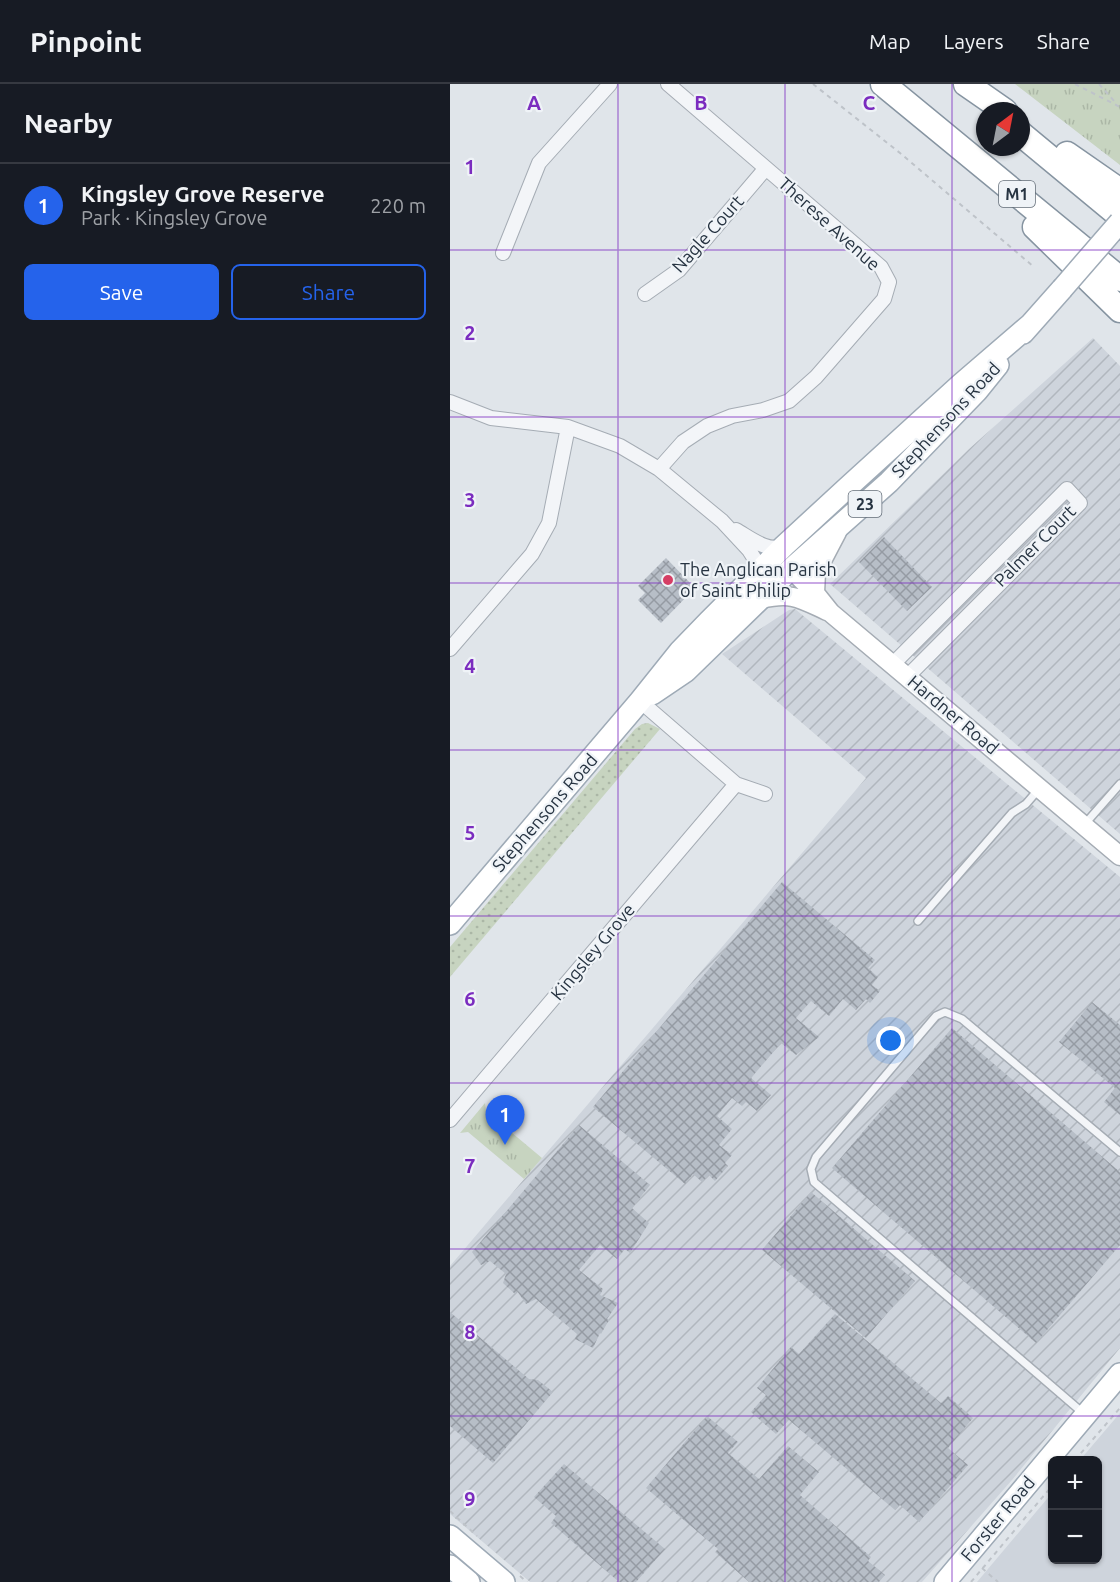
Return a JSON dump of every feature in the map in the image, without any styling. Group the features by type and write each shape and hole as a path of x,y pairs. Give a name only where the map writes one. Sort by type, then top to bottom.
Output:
{"highway":[{"name":"M1","path":"884,84 1120,279"},
{"path":"961,84 982,102"},
{"path":"966,84 992,102"},
{"path":"913,109 1120,310"},
{"path":"1030,128 1120,191"},
{"path":"1030,141 1120,216"}],"main road":[{"name":"Stephensons Road","path":"640,701 686,671 791,569 889,482 976,391 1120,222"},
{"name":"Stephensons Road","path":"450,924 680,651 784,546 960,385 1031,324"},
{"path":"761,569 791,569"},
{"name":"Forster Road","path":"945,1582 1120,1374"},
{"path":"450,1536 504,1582"},
{"path":"450,1566 469,1582"}],"street":[{"path":"503,253 539,163 610,84"},
{"name":"Therese Avenue","path":"658,469 683,442 706,426 732,416 763,411 789,400 816,377 884,299 889,282 881,267 668,84"},
{"name":"Nagle Court","path":"645,294 679,270 766,168"},
{"path":"450,402 491,418 568,427 620,446 658,469 722,521 749,550 761,569"},
{"path":"450,649 532,554 538,544 549,522 568,427"},
{"name":"Palmer Court","path":"1067,489 1080,502 1010,571 900,670 997,558 1067,489"},
{"path":"722,521 766,546 776,548 784,546"},
{"path":"815,593 816,572 839,528"},
{"path":"997,558 1010,571"},
{"name":"Hardner Road","path":"791,569 831,613 1120,856"},
{"path":"761,599 783,595 793,596 831,613"},
{"path":"640,701 736,784 765,794"},
{"name":"Kingsley Grove","path":"450,1120 736,784"}],"lane":[{"path":"1084,825 1120,784"},
{"path":"918,921 1012,813 1026,804 1040,788"},
{"path":"1085,1415 814,1182 811,1170 816,1157 823,1148 936,1016 945,1012 962,1019 1120,1152"}],"path":[{"path":"813,84 900,153 1034,267"},
{"path":"1075,84 1119,106"},
{"path":"1099,84 1119,106"},
{"path":"1079,1456 1120,1408"},
{"path":"970,1582 1048,1492"},
{"path":"982,1568 998,1582"}],"shaded area":[{"path":"1093,338 1120,366 1120,834 830,584 969,449"},
{"path":"795,609 1120,877 1120,1348 1012,1480 922,1582 530,1582 450,1514 450,1266 866,778 722,654 789,610"},
{"path":"1120,1413 1120,1582 977,1582 1048,1498 1048,1564 1102,1564 1102,1456 1083,1456"}],"green space":[{"path":"1015,84 1120,84 1120,165"},
{"path":"648,723 660,729 450,977 450,947 635,729"},
{"path":"485,1103 486,1111 542,1158 524,1179 468,1132 460,1133"}],"building":[{"path":"884,537 932,587 907,611 859,562"},
{"path":"666,558 695,588 661,623 638,600 645,593 638,586"},
{"path":"782,882 875,960 868,968 878,977 872,985 880,991 870,1003 866,999 856,1010 843,999 829,1016 811,1001 796,1018 819,1037 796,1055 781,1043 751,1078 771,1095 757,1111 746,1102 742,1106 732,1098 717,1116 732,1129 719,1145 732,1155 725,1163 728,1166 715,1181 709,1175 702,1182 693,1174 685,1184 593,1107"},
{"path":"1092,1002 1120,1025 1120,1115 1104,1102 1115,1088 1059,1042"},
{"path":"952,1028 1120,1172 1120,1245 1036,1343 832,1168"},
{"path":"579,1125 650,1185 632,1208 649,1223 630,1253 625,1249 617,1259 600,1245 579,1270 603,1289 600,1295 618,1303 607,1319 609,1320 593,1348 575,1339 577,1334 536,1299 526,1304 517,1291 515,1294 503,1283 506,1274 490,1261 481,1265 472,1252"},
{"path":"811,1192 915,1281 866,1338 762,1250"},
{"path":"450,1312 529,1379 538,1380 553,1392 493,1463 450,1426"},
{"path":"835,1314 941,1403 948,1396 973,1418 948,1448 968,1465 919,1522 900,1505 895,1510 789,1420 776,1434 751,1412 766,1395 757,1388 791,1347 799,1354"},
{"path":"707,1416 738,1442 728,1453 759,1479 788,1446 819,1472 800,1495 871,1557 868,1561 885,1575 879,1582 749,1582 715,1552 718,1549 646,1488"},
{"path":"564,1464 665,1549 636,1582 619,1582 551,1523 556,1516 534,1497"}],"place":[{"name":"The Anglican Parish of Saint Philip","path":"668,580"},
{"name":"Kingsley Grove Reserve","path":"505,1145"}]}
